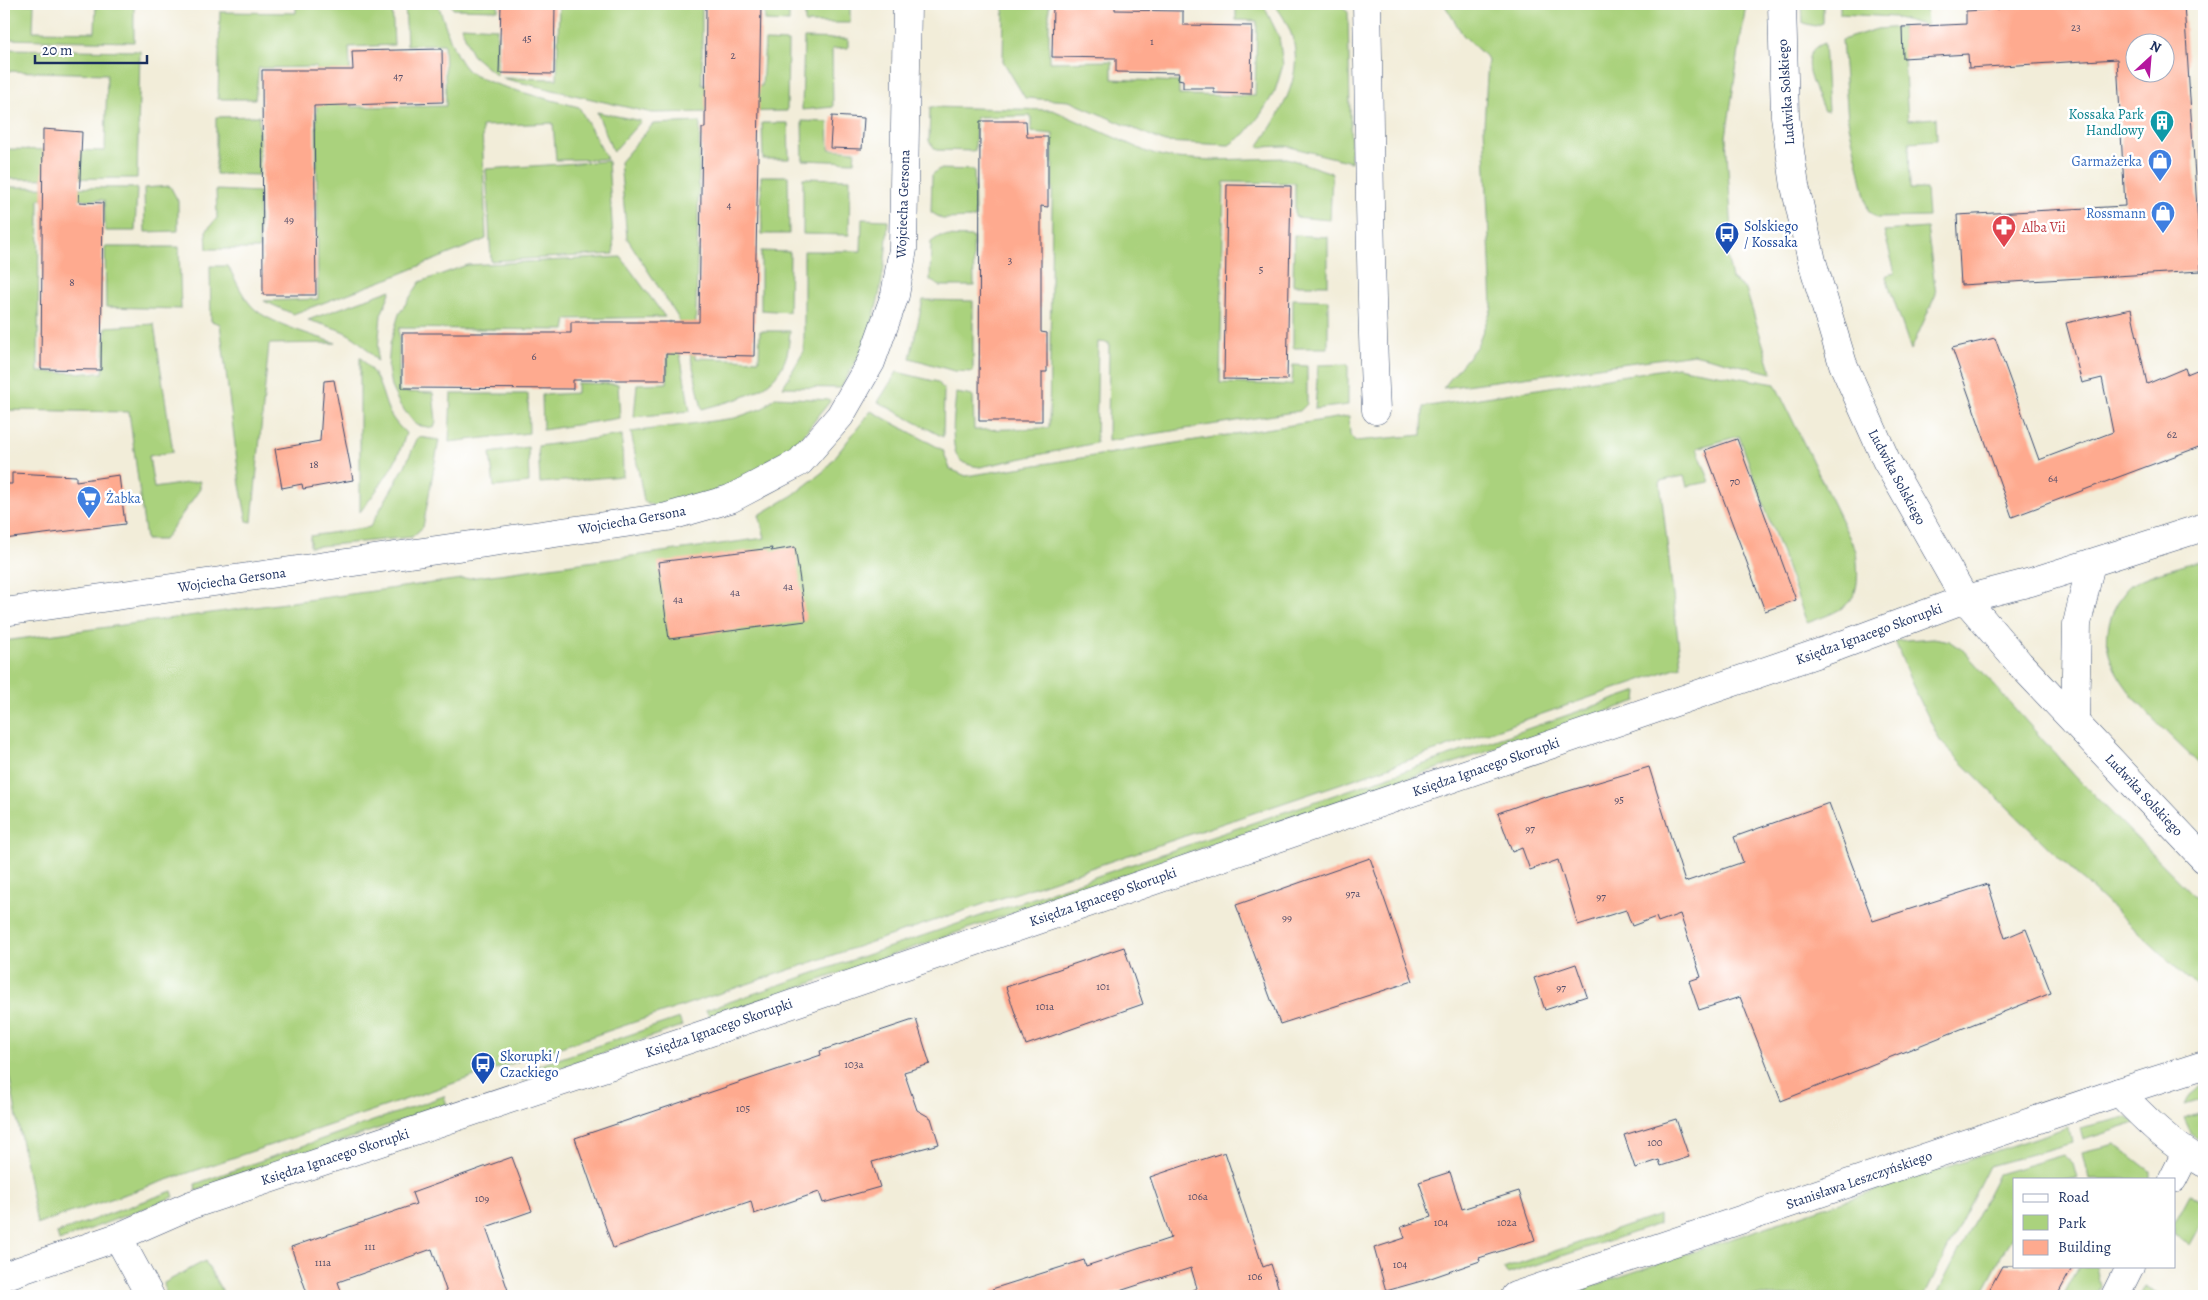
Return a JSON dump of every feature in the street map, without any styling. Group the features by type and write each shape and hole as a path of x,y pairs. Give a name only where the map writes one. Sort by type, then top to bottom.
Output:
{"street":[{"name":"Wojciecha Gersona","path":"4,612 666,517 730,500 800,462 840,416 871,362 895,294 903,250 907,4"},
{"path":"1367,4 1371,196 1370,292 1376,410"},
{"name":"Ludwika Solskiego","path":"1782,4 1785,116 1795,186 1812,261 1843,364 1886,460 1965,599 2020,664 2204,859"},
{"name":"Księdza Ignacego Skorupki","path":"4,1276 118,1237 190,1205 715,1030 1839,646 1965,599 2031,582 2204,527"},
{"path":"2075,722 2076,624 2091,563"},
{"name":"Stanisława Leszczyńskiego","path":"1515,1296 2204,1065"},
{"path":"2119,1092 2151,1125 2195,1158 2174,1178"},
{"path":"118,1237 150,1296"},
{"path":"2115,1296 2129,1268"}],"green space":[{"path":"4,4 34,4 33,31 95,32 96,4 134,4 134,42 4,39"},
{"path":"296,4 392,4 394,45 349,47 352,107 446,106 444,44 407,45 405,4 438,4 453,48 467,70 487,81 502,86 579,107 607,159 556,160 553,123 482,126 486,239 390,278 293,314 264,301 318,299 316,67 259,68 255,99 218,99 220,12 296,13"},
{"path":"451,4 498,4 498,10 453,9"},
{"path":"559,4 702,4 702,85 762,86 765,41 788,42 787,111 652,113 501,78 557,79"},
{"path":"765,4 789,4 789,22 765,21"},
{"path":"805,4 850,4 850,23 805,23"},
{"path":"1004,4 1049,4 1049,62 1112,61 1112,79 1179,82 1179,95 1255,96 1257,21 1236,20 1236,4 1263,4 1279,37 1283,65 1275,91 1261,114 1245,134 1229,145 1165,142 1069,101 1025,98 1003,61"},
{"path":"1274,4 1335,4 1341,5 1348,12 1351,162 1286,146 1258,147 1280,112 1288,95 1293,77 1295,59 1293,41 1286,23"},
{"path":"1444,4 1746,4 1726,137 1732,233 1723,236 1732,279 1746,290 1772,373 1694,354 1443,388 1477,346 1492,307 1484,126 1488,59 1463,35"},
{"path":"1802,4 1823,4 1823,23 1815,26 1803,23"},
{"path":"1840,4 1926,4 1927,26 1894,17 1840,14"},
{"path":"461,26 497,28 497,76 472,55"},
{"path":"1902,27 1908,120 1936,118 1937,140 1909,142 1910,189 1926,189 1928,217 1877,218 1868,210 1848,120 1842,40 1877,29"},
{"path":"804,38 848,39 848,48 832,49 833,107 802,110"},
{"path":"1824,43 1828,111 1824,111 1816,93 1808,64 1810,55 1815,48"},
{"path":"4,49 140,51 137,178 4,179 4,149 105,151 107,74 4,71"},
{"path":"930,107 1053,110 1147,152 1173,158 1212,160 1287,158 1332,173 1330,220 1295,217 1295,183 1224,182 1220,383 1292,385 1293,365 1307,366 1307,404 1300,411 1108,441 1109,343 1098,342 1096,443 980,467 961,461 957,456 953,439 956,393 973,396 974,430 1049,428 1053,134 1031,132 1031,116 976,117 975,151 936,150 929,141"},
{"path":"597,112 641,121 613,152"},
{"path":"259,116 259,175 216,174 216,117"},
{"path":"802,121 828,122 829,149 855,151 854,162 803,160"},
{"path":"700,122 695,358 759,360 760,331 790,331 787,354 782,367 774,378 753,393 702,409 689,348 677,316 627,238 620,162 653,124"},
{"path":"762,123 788,123 789,159 763,159"},
{"path":"608,161 614,254 491,261 486,169"},
{"path":"939,169 974,170 975,218 942,219 931,212 932,175"},
{"path":"761,176 788,176 789,234 762,234"},
{"path":"803,178 850,179 849,235 803,234"},
{"path":"170,186 178,201 178,231 145,232 144,188"},
{"path":"4,187 137,188 135,231 105,231 104,200 39,199 38,372 103,373 106,327 154,324 173,452 149,456 154,488 200,481 200,489 164,540 146,540 129,412 4,410"},
{"path":"216,190 259,192 259,249 207,249 206,231 217,218"},
{"path":"862,219 888,220 884,269 878,301 861,352 841,388 783,387 804,351 804,251 861,251"},
{"path":"1927,228 1936,294 1911,350 1886,277 1895,273 1884,231"},
{"path":"1294,235 1328,237 1328,285 1293,285"},
{"path":"940,236 973,237 974,286 939,286 930,280 931,242"},
{"path":"105,247 179,247 181,309 106,307"},
{"path":"761,251 790,252 789,312 761,310"},
{"path":"621,257 665,317 567,319 565,330 399,328 399,392 433,393 436,421 434,428 416,425 400,405 391,387 388,368 390,344 399,314 420,282 467,265"},
{"path":"210,266 228,266 248,302 264,316 273,321 336,343 269,344 252,522 247,521 240,485 220,324 211,321"},
{"path":"391,290 381,315 377,361 361,343 347,333 308,320"},
{"path":"1293,299 1328,300 1328,348 1293,348"},
{"path":"923,300 973,301 973,372 954,371 910,358"},
{"path":"669,321 679,348 690,411 634,417 637,384 667,383"},
{"path":"360,357 377,379 390,414 406,433 393,465 360,512"},
{"path":"1348,364 1348,405 1315,409 1318,365"},
{"path":"1677,367 1775,384 1856,551 1857,582 1855,592 1851,600 1844,607 1807,623 1739,436 1697,448 1710,482 1687,486 1684,476 1660,481 1681,666 1351,780 37,1224 4,1048 4,641 765,538 759,515 793,495 824,471 871,411 943,450 950,469 966,476 1349,416 1350,434 1355,441 1422,435 1423,407"},
{"path":"897,372 938,382 944,390 943,437 878,402"},
{"path":"577,383 618,384 620,418 543,430 542,395 577,393"},
{"path":"451,394 528,394 529,433 449,442"},
{"path":"775,397 831,400 800,439 760,469 721,490 656,507 644,501 631,432 735,418 763,408"},
{"path":"622,435 623,476 540,483 538,446"},
{"path":"418,437 439,440 423,527 412,537 310,547 310,536 370,527 405,466"},
{"path":"528,447 529,483 494,487 490,453"},
{"path":"2204,559 2204,769 2139,704 2118,674 2111,660 2107,642 2109,623 2113,612 2121,597 2132,584 2167,570"},
{"path":"1933,638 1950,641 1963,650 2074,775 2204,906 2204,994 2053,852 1940,741 1911,682 1895,641"},
{"path":"1638,691 1637,701 1152,865 710,1018 706,1010"},
{"path":"679,1018 682,1026 523,1081 520,1072"},
{"path":"2204,1084 2204,1099 2185,1105 2190,1095"},
{"path":"444,1096 447,1105 196,1191 195,1184"},
{"path":"2204,1111 2204,1144 2192,1135 2184,1118"},
{"path":"2127,1117 2136,1123 2083,1140 2080,1128"},
{"path":"2069,1127 2072,1143 1989,1166 1924,1296 1563,1296 1816,1210"},
{"path":"2115,1144 2150,1171 2150,1178 2089,1178 2083,1152"},
{"path":"2063,1155 2073,1164 2077,1178 2013,1178 2013,1234 1980,1296 1936,1296 1998,1174"},
{"path":"172,1191 174,1197 59,1241 57,1233"},
{"path":"2190,1194 2204,1202 2204,1219 2190,1245 2176,1237 2176,1220"},
{"path":"1659,1215 1659,1224 1508,1274 1503,1269"},
{"path":"205,1261 225,1296 166,1296 164,1283"},
{"path":"2078,1268 2096,1268 2100,1286 2094,1296 2063,1296"},
{"path":"2145,1286 2164,1296 2140,1296"}],"building":[{"path":"501,4 555,4 554,74 499,73"},
{"path":"706,4 761,4 754,356 666,354 666,380 573,380 573,389 402,388 402,333 571,333 571,322 699,322 702,128 705,128"},
{"path":"1053,4 1115,4 1115,10 1183,11 1183,25 1252,26 1251,94 1214,93 1214,88 1183,88 1183,80 1178,79 1179,73 1116,72 1116,58 1052,57"},
{"path":"1999,4 2184,4 2201,271 1961,285 1957,215 2125,206 2117,59 1969,68 1968,54 1903,58 1902,27 1966,24 1966,11 1999,9"},
{"path":"442,49 443,102 314,106 316,295 263,295 262,70 353,70 352,51"},
{"path":"832,116 864,118 862,149 830,148"},
{"path":"980,121 1026,121 1027,137 1048,137 1048,207 1041,206 1041,332 1047,333 1047,372 1042,372 1042,421 979,421"},
{"path":"43,129 82,132 79,202 103,203 101,370 41,369"},
{"path":"1227,185 1291,186 1287,380 1224,379"},
{"path":"2131,309 2147,384 2185,368 2187,374 2204,367 2204,445 2012,517 1952,348 1995,338 2039,460 2113,432 2102,378 2082,383 2066,323"},
{"path":"334,380 353,480 303,489 302,484 282,488 275,449 320,441 324,381"},
{"path":"1737,439 1796,600 1765,611 1705,450"},
{"path":"12,473 76,476 76,481 119,475 125,524 4,539 4,484 12,484"},
{"path":"795,547 806,621 669,639 658,562 772,548 771,551"},
{"path":"1649,767 1685,882 1743,862 1734,837 1829,803 1873,921 1988,884 2005,938 2026,929 2051,993 1781,1101 1740,997 1699,1010 1689,981 1701,977 1680,914 1658,922 1656,917 1632,926 1626,910 1578,925 1558,860 1530,870 1522,848 1512,852 1498,813 1545,796 1545,798"},
{"path":"1370,858 1413,981 1280,1024 1236,905"},
{"path":"1124,947 1143,1004 1026,1045 1006,987"},
{"path":"1576,964 1587,996 1545,1010 1534,978"},
{"path":"916,1019 930,1064 904,1072 917,1110 931,1118 939,1144 872,1162 880,1187 823,1203 819,1192 754,1214 751,1201 613,1248 575,1138 821,1055 820,1051"},
{"path":"1676,1119 1689,1157 1661,1166 1659,1160 1635,1168 1624,1135"},
{"path":"1225,1152 1263,1267 1271,1264 1281,1296 1193,1296 1192,1290 1197,1288 1191,1268 1104,1296 994,1296 992,1289 1084,1260 1086,1266 1171,1238 1150,1177"},
{"path":"512,1157 532,1211 486,1227 510,1296 448,1296 432,1249 338,1282 343,1296 308,1296 291,1247 416,1204 412,1193"},
{"path":"1450,1172 1462,1209 1519,1191 1535,1240 1479,1258 1480,1261 1425,1280 1386,1291 1374,1248 1405,1238 1401,1227 1431,1217 1419,1182"},
{"path":"2002,1266 2013,1266 2013,1268 2072,1268 2057,1296 1986,1296"}],"place":[{"name":"Kossaka Park Handlowy","path":"2162,143"},
{"name":"Garmażerka","path":"2160,182"},
{"name":"Rossmann","path":"2163,234"},
{"name":"Alba Vii","path":"2004,248"},
{"name":"Solskiego / Kossaka","path":"1727,255"},
{"name":"Żabka","path":"89,519"},
{"name":"Skorupki / Czackiego","path":"483,1085"}]}
